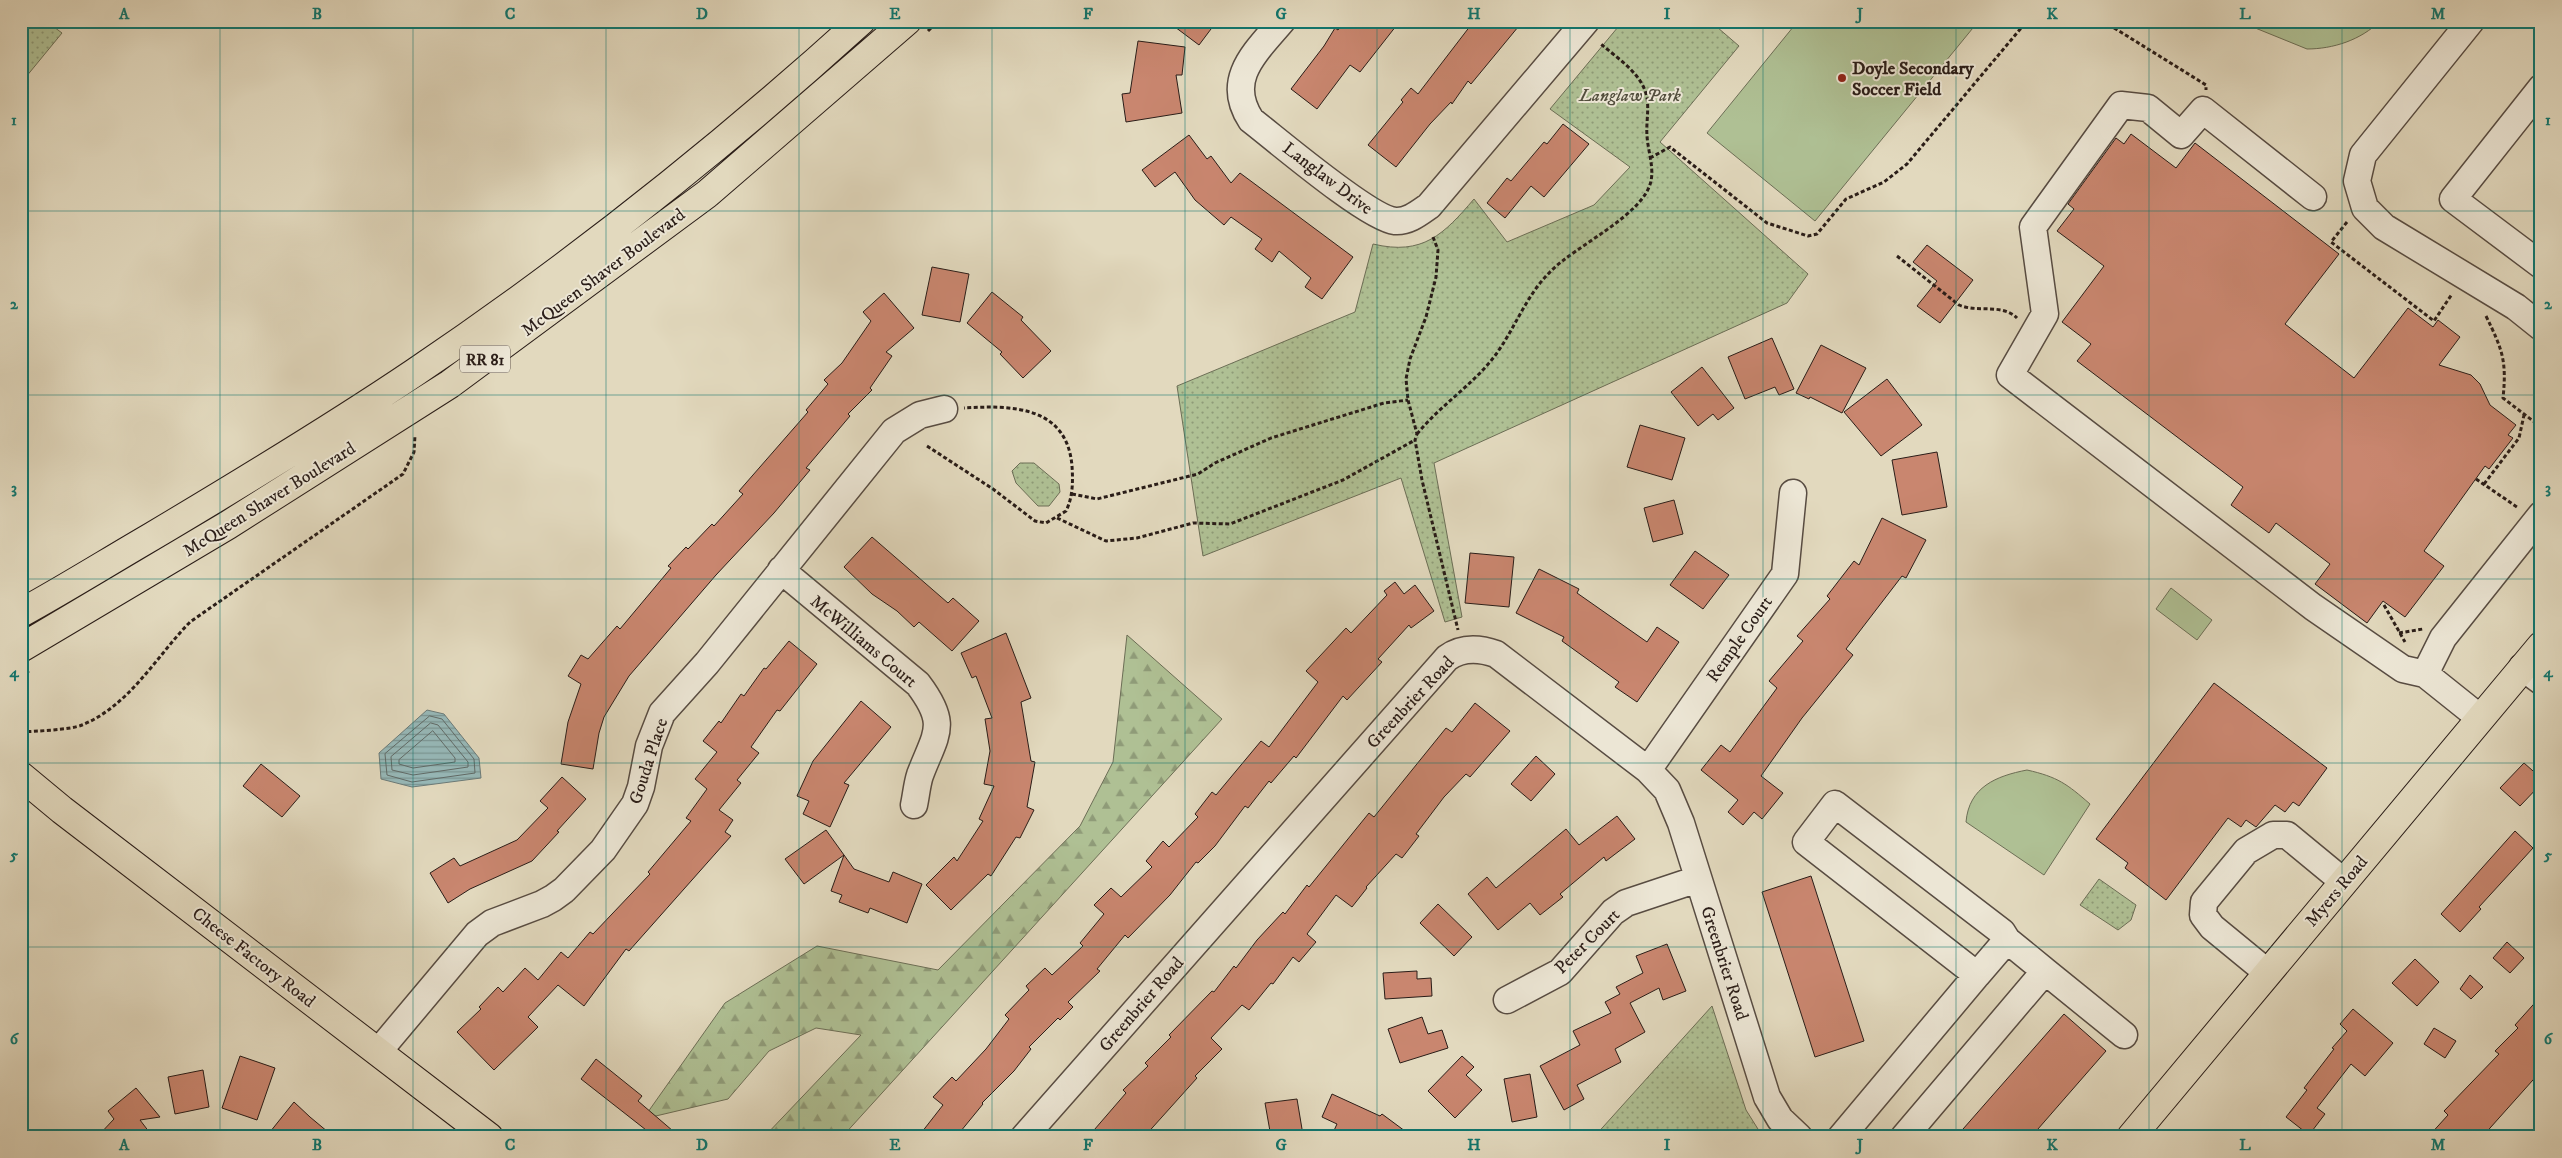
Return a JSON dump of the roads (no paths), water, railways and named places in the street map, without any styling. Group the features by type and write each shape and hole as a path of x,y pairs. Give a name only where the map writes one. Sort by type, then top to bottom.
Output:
{"main road":[{"name":"McQueen Shaver Boulevard","path":"21,613 234,487 415,372 560,268 713,150 861,21"},
{"name":"McQueen Shaver Boulevard","path":"24,647 228,526 450,384 707,194 907,21"},
{"name":"Myers Road","path":"2131,1137 2480,718 2532,674 2541,646"},
{"name":"Cheese Factory Road","path":"21,776 488,1137"}],"street":[{"name":"Langlaw Drive","path":"1282,21 1244,69 1240,93 1245,112 1251,120 1367,209 1395,221 1415,216 1429,206 1586,21"},
{"path":"2471,21 2363,155 2357,181 2365,208 2384,227 2516,307 2541,327"},
{"path":"2541,88 2453,199 2541,265"},
{"path":"2313,197 2202,110 2181,135 2148,108 2121,104 2033,227 2045,314 2010,375 2313,607 2403,669 2425,674 2480,718"},
{"name":"Gouda Place","path":"378,1052 476,934 492,923 553,898 564,890 603,850 635,804 641,787 649,746 662,713 707,663 894,431 920,415 944,409"},
{"name":"Remple Court","path":"1648,770 1785,574 1793,493"},
{"path":"2425,674 2443,638 2529,511"},
{"name":"McWilliams Court","path":"781,570 918,684 930,700 936,717 938,732 920,776 914,805"},
{"name":"Greenbrier Road","path":"1024,1137 1447,658 1455,652 1474,650 1496,654 1648,770 1667,790 1675,805 1768,1096 1780,1118 1799,1137"},
{"path":"1977,975 1806,842 1835,804 2002,932 2006,940 2124,1035"},
{"path":"2268,973 2212,927 2203,915 2204,902 2246,851 2274,835 2287,835 2344,882"},
{"name":"Peter Court","path":"1507,1000 1560,972 1613,912 1626,903 1698,879"},
{"path":"1841,1137 2006,940"},
{"path":"1904,1137 2045,971"}],"water":[{"path":"427,710 444,714 479,758 481,778 412,787 381,779 379,753"}],"place":[{"name":"Doyle Secondary Soccer Field","path":"1842,78"}],"park label":[{"name":"Langlaw Park","path":"1630,95"}]}
